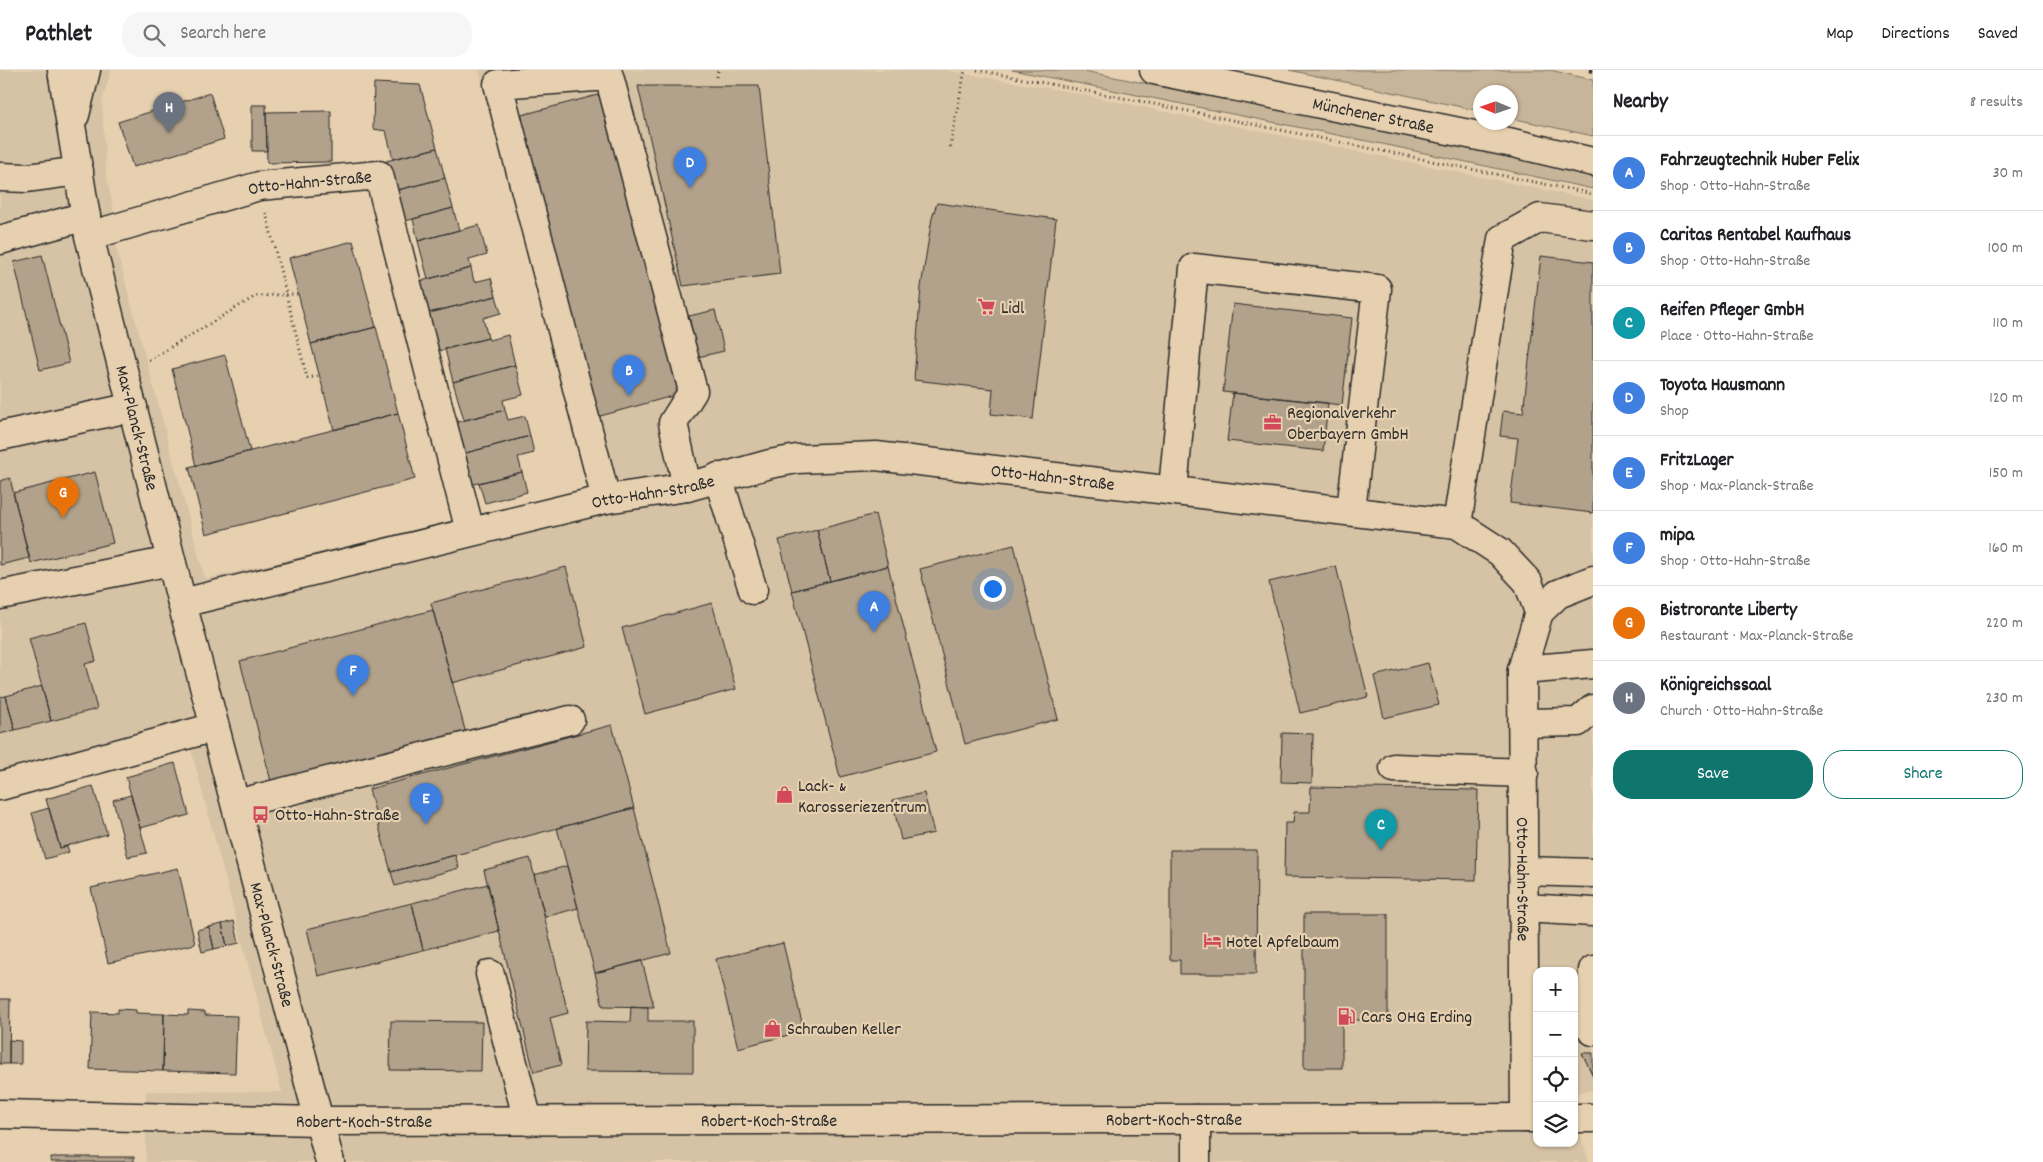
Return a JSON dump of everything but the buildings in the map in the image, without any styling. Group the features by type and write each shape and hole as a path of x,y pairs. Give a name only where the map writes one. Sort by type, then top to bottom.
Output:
{"street":[{"name":"Max-Planck-Straße","path":"62,70 73,126 88,226 124,375 171,561 330,1162"},
{"name":"Max-Planck-Straße","path":"73,126 86,70"},
{"name":"Münchener Straße","path":"1154,70 1504,141 1593,162"},
{"path":"606,499 498,84 608,76 692,391 673,423 687,487"},
{"path":"1,174 27,178 79,171"},
{"name":"Otto-Hahn-Straße","path":"0,240 88,226 259,186 379,175 470,531"},
{"path":"1457,524 1502,239 1540,218 1593,225"},
{"path":"1173,490 1194,268 1377,289 1351,510"},
{"path":"0,436 132,407"},
{"name":"Otto-Hahn-Straße","path":"182,603 606,499 687,487 718,477 797,459 876,456 1351,510 1457,524 1500,552 1506,558 1528,582 1539,612 1522,670 1524,723 1523,871 1531,1118"},
{"path":"718,477 753,590"},
{"path":"0,595 171,561"},
{"path":"1539,612 1558,594 1593,580"},
{"path":"1522,670 1593,664"},
{"path":"1524,723 1578,722 1593,709"},
{"path":"236,804 570,720"},
{"path":"0,786 215,727"},
{"path":"1394,768 1524,773"},
{"path":"1523,871 1593,873"},
{"path":"1524,908 1593,912"},
{"path":"1593,970 1589,1026 1593,1031"},
{"path":"490,974 528,1121"},
{"name":"Robert-Koch-Straße","path":"0,1114 320,1121 1531,1118"},
{"path":"1578,1118 1593,1118"},
{"path":"1196,1119 1196,1162"}],"path":[{"path":"717,77 718,70"},
{"path":"950,147 965,70"},
{"path":"978,70 1593,194"},
{"path":"259,186 288,294 307,378 320,376"},
{"path":"124,375 256,296 299,294"}],"shaded area":[{"path":"0,70 111,70 102,101 106,173 115,218 113,236 205,579 588,490 479,70 944,70 1065,91 1593,200 1593,1090 1578,1092 1578,967 1533,967 1533,1147 1578,1147 1578,1127 1589,1162 146,1162 146,1091 282,1092 185,727 0,776"},
{"path":"1012,70 1079,70 1593,173 1593,189 1387,145"},
{"path":"1289,70 1550,70 1593,80 1593,136 1518,120 1518,85 1473,85 1473,109"}],"railway":[{"path":"1589,70 1593,71"}],"place":[{"name":"Königreichssaal","path":"169,133"},
{"name":"Toyota Hausmann","path":"690,188"},
{"name":"Lidl","path":"987,307"},
{"name":"Caritas Rentabel Kaufhaus","path":"629,396"},
{"name":"Regionalverkehr Oberbayern GmbH","path":"1273,422"},
{"name":"Bistrorante Liberty","path":"63,518"},
{"name":"Fahrzeugtechnik Huber Felix","path":"874,632"},
{"name":"mipa","path":"353,696"},
{"name":"Lack- & Karosseriezentrum","path":"784,795"},
{"name":"Otto-Hahn-Straße","path":"261,814"},
{"name":"FritzLager","path":"426,824"},
{"name":"Reifen Pfleger GmbH","path":"1381,850"},
{"name":"Hotel Apfelbaum","path":"1212,941"},
{"name":"Cars OHG Erding","path":"1347,1016"},
{"name":"Schrauben Keller","path":"773,1028"}]}
